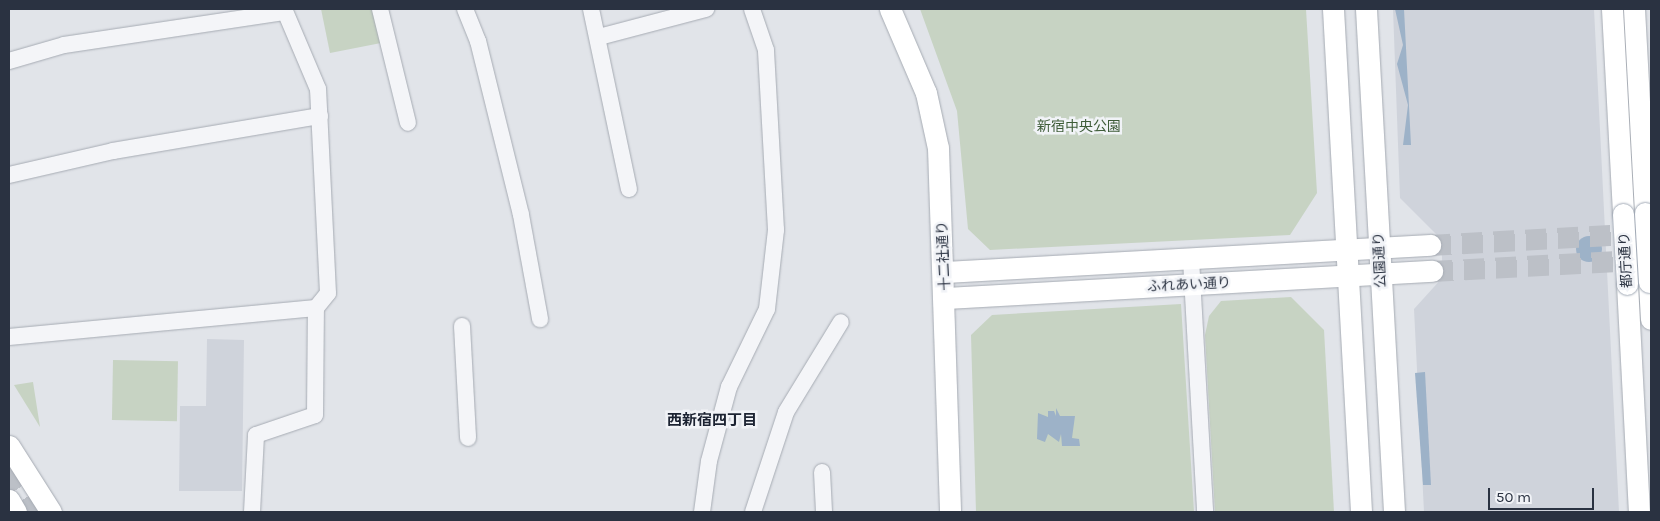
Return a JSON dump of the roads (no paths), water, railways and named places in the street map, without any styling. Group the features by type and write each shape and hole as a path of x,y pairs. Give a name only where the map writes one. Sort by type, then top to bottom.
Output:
{"main road":[{"name":"十二社通り","path":"890,9 916,64 933,122 945,272 950,512"},
{"path":"1333,9 1361,512"},
{"name":"公園通り","path":"1366,9 1394,512"},
{"name":"都庁通り","path":"1612,9 1640,512"},
{"name":"都庁通り","path":"1634,9 1651,319"},
{"name":"ふれあい通り","path":"945,272 1430,245"},
{"name":"ふれあい通り","path":"946,298 1432,271"},
{"path":"9,446 50,512"},
{"path":"9,500 16,512"}],"street":[{"path":"380,9 408,122"},
{"path":"465,9 478,41 522,215 540,319"},
{"path":"591,9 599,37 629,189"},
{"path":"599,37 706,9"},
{"path":"702,512 709,461 729,387 767,309 775,238 766,50 752,9"},
{"path":"9,61 64,46 284,10 318,89 328,293 316,308 315,415 256,435 252,512"},
{"path":"9,175 113,151 320,116"},
{"path":"1191,259 1205,512"},
{"path":"9,337 316,308"},
{"path":"753,512 786,412 841,322"},
{"path":"462,326 468,438"},
{"path":"822,472 824,512"}],"water":[{"path":"1395,9 1404,9 1411,145 1403,145 1408,105 1397,64 1403,45"},
{"path":"1589,236 1598,240 1602,249 1598,258 1589,262 1580,258 1576,249 1580,240"},
{"path":"1425,372 1431,485 1423,485 1415,373"},
{"path":"1056,408 1060,416 1075,416 1072,438 1079,439 1080,446 1062,446 1061,434 1059,442 1048,434 1045,442 1037,439 1038,413 1048,417 1048,411 1054,411 1056,416"}],"tunnel":[{"path":"1430,245 1642,233"},
{"path":"1432,271 1651,259"},
{"path":"9,466 37,512"}],"district":[{"name":"西新宿四丁目","path":"712,421"}],"park label":[{"name":"新宿中央公園","path":"1079,127"}]}
